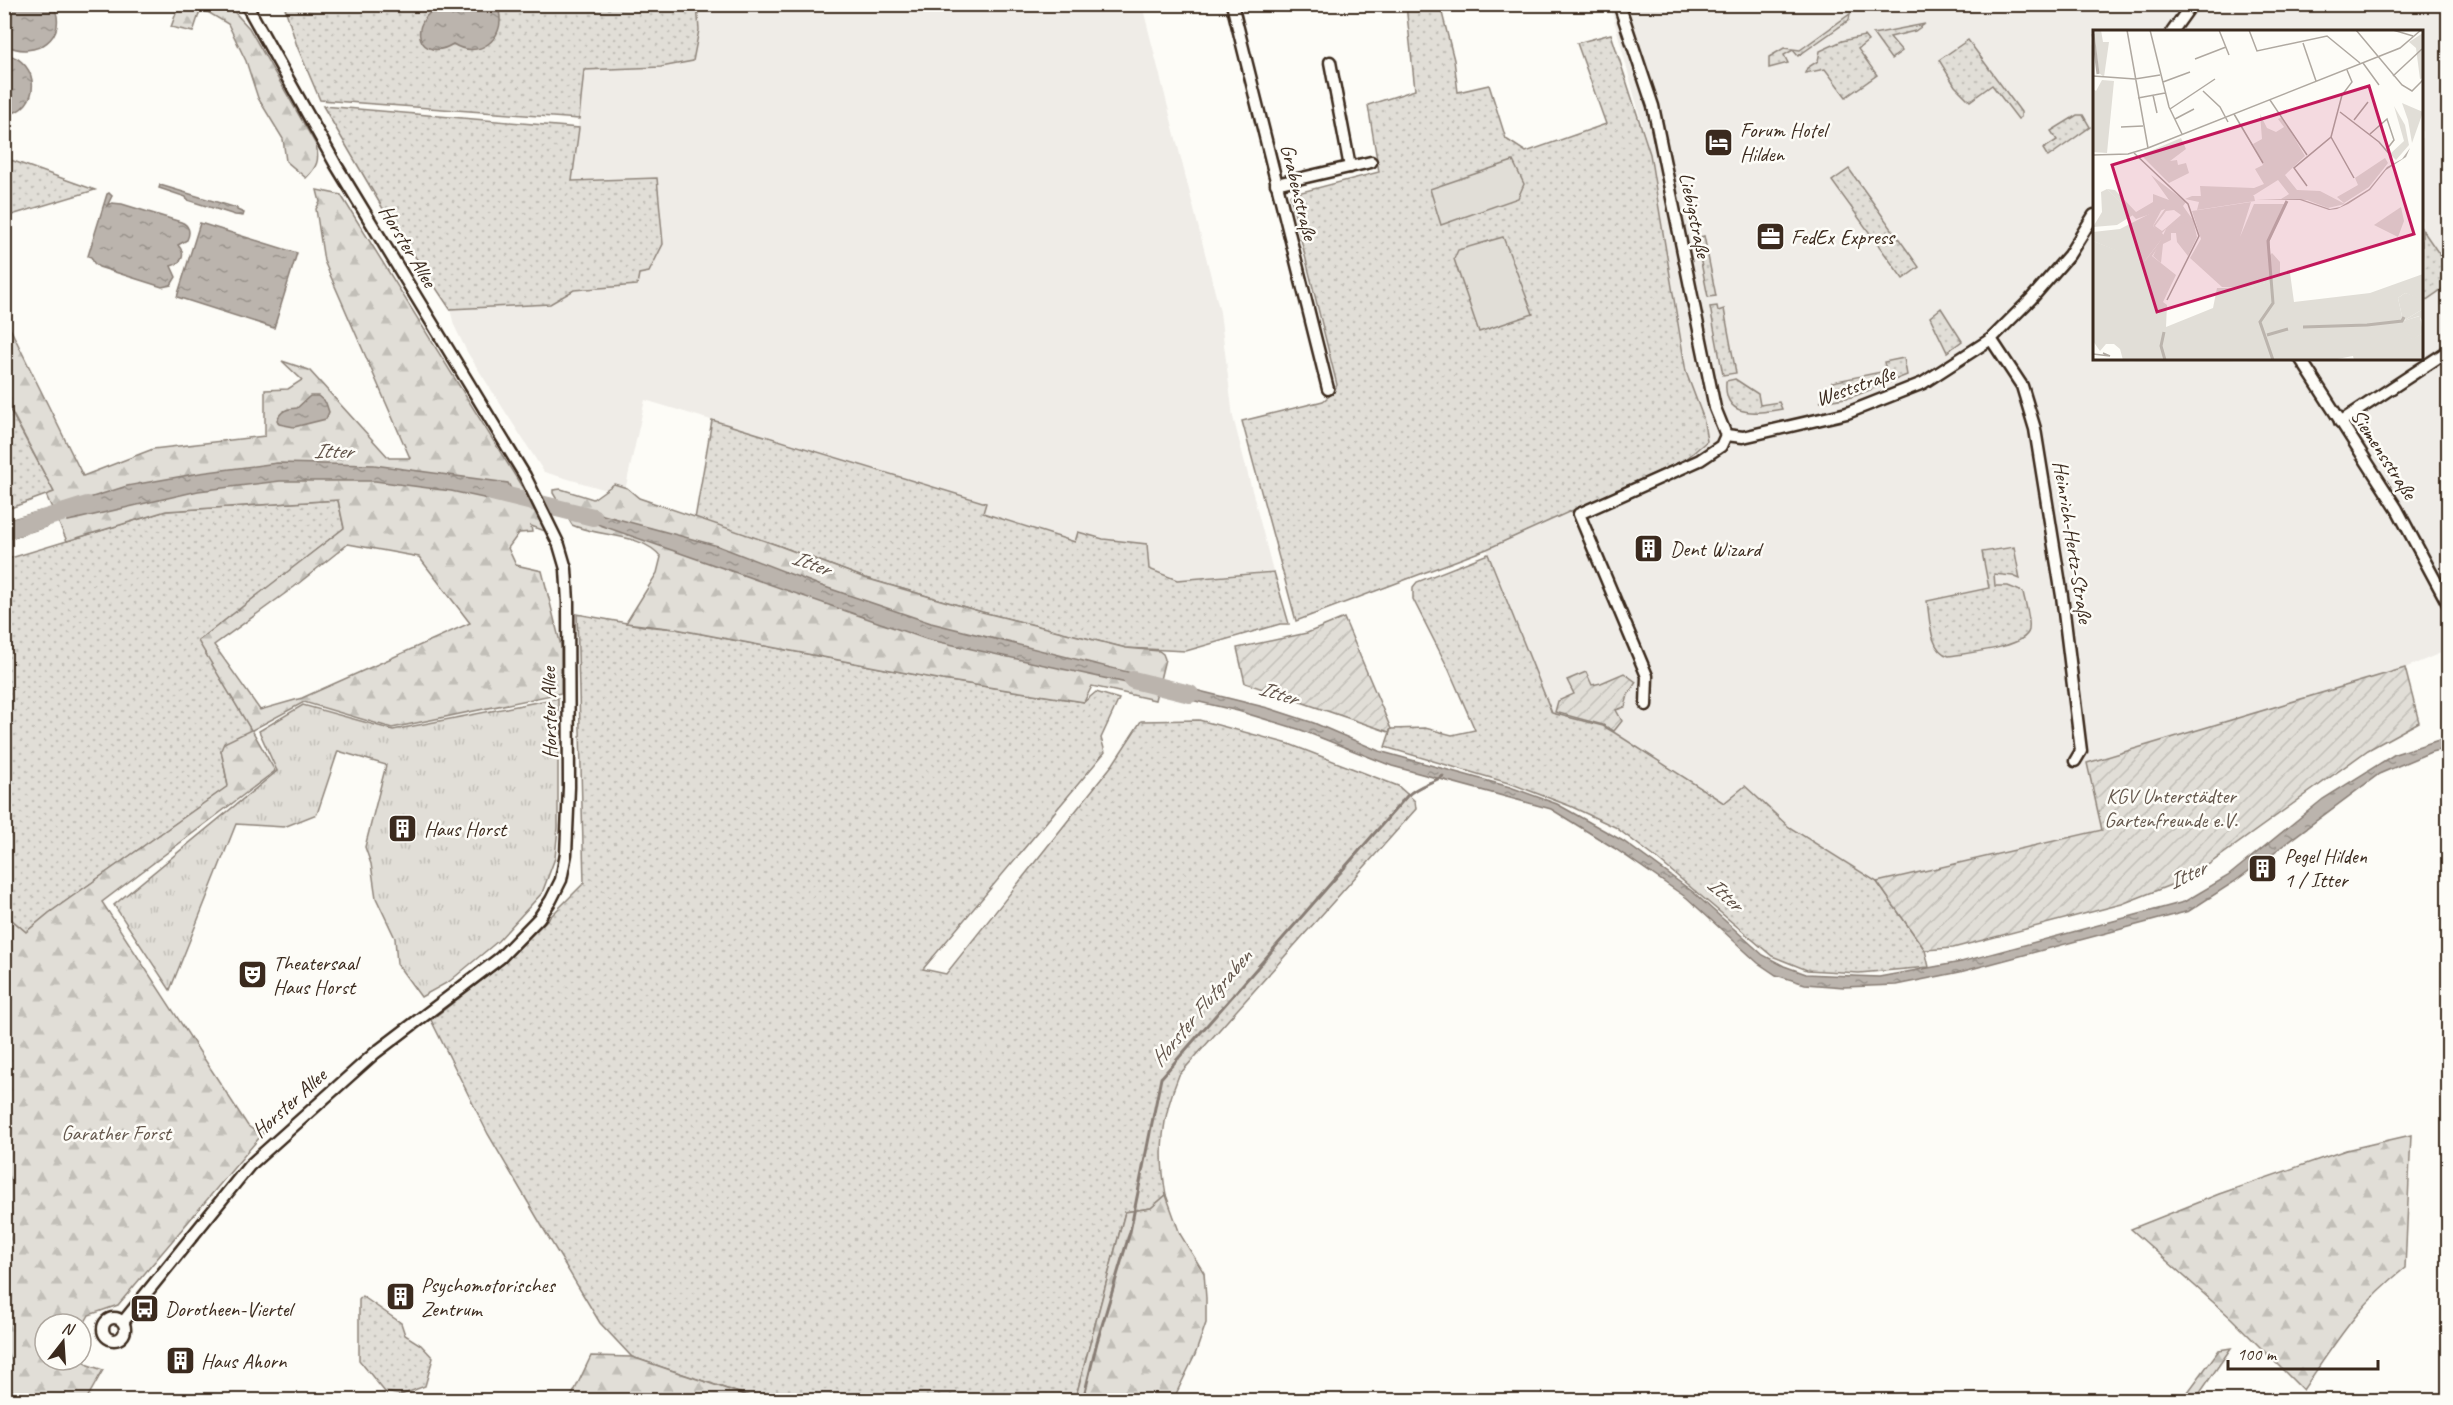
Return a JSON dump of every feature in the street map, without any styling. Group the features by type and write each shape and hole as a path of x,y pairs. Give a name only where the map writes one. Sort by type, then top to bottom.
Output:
{"street":[{"name":"Horster Allee","path":"123,1322 249,1166 375,1053 500,958 539,918 561,880 566,854 569,787 568,602 566,569 559,545 530,484 336,165 246,4"},
{"name":"Grabenstraße","path":"1232,4 1328,389"},
{"name":"Liebigstraße","path":"1619,4 1653,106 1715,408 1726,435"},
{"path":"2173,30 2192,4"},
{"path":"1330,62 1350,166"},
{"path":"1276,184 1371,162"},
{"name":"Weststraße","path":"1726,435 1743,437 1847,413 1923,383 1991,339 2031,299 2069,255 2093,217"},
{"name":"Heinrich-Hertz-Straße","path":"1991,339 2022,386 2035,429 2050,508 2066,626 2081,751 2075,761"},
{"path":"2340,422 2448,351"},
{"name":"Siemensstraße","path":"2301,360 2397,509 2447,597"},
{"path":"1646,705 1647,676 1579,514 1700,460 1721,446 1726,435"}],"shaded area":[{"path":"697,5 1142,5 1220,312 1233,417 1273,571 1177,580 1148,569 1147,544 1103,539 1079,532 1075,542 983,513 985,503 645,400 624,495 544,472 467,352 454,325 450,309 550,304 574,291 636,285 572,181 584,70 661,67 699,30"},
{"path":"1610,5 2448,5 2448,650 2405,668 2087,763 2103,830 1877,882 1789,827 1745,786 1725,803 1603,726 1552,713 1487,549 1686,459 1707,440 1703,417 1686,372 1650,154"}],"green space":[{"path":"179,5 228,5 249,28 316,145 317,163 306,178 286,161 283,139 258,98 246,61 228,24 201,8 193,32 171,27"},
{"path":"284,5 697,5 699,30 693,61 661,67 584,70 579,119 320,100 297,46"},
{"path":"1406,5 1440,5 1454,60 1458,92 1489,85 1506,139 1526,152 1606,124 1577,43 1611,34 1650,154 1686,372 1703,417 1707,441 1686,459 1487,549 1296,621 1242,421 1323,401 1333,393 1337,385 1290,195 1379,172 1368,105 1415,90"},
{"path":"1850,14 1849,20 1798,56 1793,50 1784,55 1788,63 1769,68 1769,57 1784,48 1800,50"},
{"path":"1925,24 1915,31 1890,37 1902,51 1891,59 1873,34"},
{"path":"1864,36 1868,41 1858,49 1877,75 1846,97 1825,69 1805,73 1807,68 1818,61 1820,51 1842,41"},
{"path":"1968,40 2021,112 2021,117 2018,119 1992,85 1970,101 1955,86 1939,60"},
{"path":"323,106 579,128 572,181 657,178 663,244 649,272 639,274 637,285 574,290 550,304 450,309 382,207"},
{"path":"2077,115 2083,115 2090,127 2048,157 2043,149 2057,140 2051,131"},
{"path":"5,158 95,190 5,217"},
{"path":"1513,161 1524,184 1518,198 1441,225 1430,189"},
{"path":"1849,169 1919,267 1903,279 1832,181"},
{"name":"Garather Forst","path":"317,190 341,195 545,524 545,531 531,526 532,532 519,533 508,548 516,565 542,571 561,646 561,693 392,728 304,702 252,730 275,771 102,902 248,1126 255,1131 265,1131 118,1305 93,1314 33,1312 33,1372 93,1372 93,1367 103,1370 86,1400 5,1400 5,914 26,932 49,913 228,786 221,750 224,743 251,730 198,641 344,528 338,500 166,511 67,541 46,495 54,492 5,399 4,316 83,476 153,449 265,436 265,390 288,389 302,380 282,361 309,370 389,458 410,458 324,261 316,209 320,202","holes":["348,544 419,557 470,623 302,698 260,710 214,645 294,587"]},
{"path":"2423,230 2448,267 2448,285 2423,302"},
{"path":"1704,236 1716,296 1708,297 1696,238"},
{"path":"1503,237 1533,314 1479,332 1454,259 1458,250"},
{"path":"1717,306 1718,311 1724,309 1736,373 1723,375 1710,307"},
{"path":"1941,308 1962,341 1947,352 1930,317"},
{"path":"1904,358 1907,375 1852,397 1820,402 1834,395 1832,382 1886,371 1884,362"},
{"path":"1735,379 1758,394 1760,405 1779,402 1782,409 1753,412 1736,408 1730,402 1727,394 1726,381"},
{"path":"4,399 54,492 5,510 4,510"},
{"path":"712,420 986,503 983,513 1075,542 1078,532 1103,539 1147,544 1149,569 1177,580 1274,572 1289,624 1280,624 1186,651 1126,648 982,612 865,578 777,545 695,519"},
{"path":"614,484 627,488 639,498 865,578 982,612 1126,648 1159,651 1165,659 1155,700 1092,686 1084,702 943,680 676,629 626,623 657,573 661,557 653,549 632,539 572,525 553,493 553,490 561,489 593,499"},
{"path":"338,500 344,528 199,641 252,730 221,750 228,786 49,913 26,932 5,914 4,560 166,511"},
{"path":"2014,547 2020,579 1994,574 1995,586 2008,586 2023,592 2029,621 2029,630 2025,636 1994,649 1949,656 1942,653 1934,641 1927,601 1989,588 1982,552"},
{"path":"1488,554 1552,713 1603,726 1724,803 1745,786 1789,827 1877,882 1925,950 1929,967 1859,973 1807,970 1772,956 1656,858 1615,827 1570,806 1512,784 1385,747 1391,729 1425,728 1452,735 1475,730 1449,670 1413,599 1413,587 1417,582"},
{"path":"577,614 643,626 676,629 943,680 1084,702 1096,692 1119,699 1101,738 1105,752 923,969 946,974 1113,764 1141,721 1199,720 1289,744 1398,786 1415,801 1416,809 1179,1075 1173,1090 1163,1134 1162,1164 1166,1195 1151,1208 1125,1212 1075,1400 760,1400 632,1357 600,1323 488,1134 431,1020 503,964 584,883"},
{"path":"1344,618 1391,729 1389,732 1245,683 1237,648 1307,633"},
{"name":"KGV Unterstädter Gartenfreunde e.V.","path":"2405,668 2419,722 2368,750 2191,877 2122,904 1953,948 1925,950 1877,882 2102,830 2087,763"},
{"path":"1586,672 1592,685 1624,673 1636,682 1628,695 1625,707 1616,710 1622,721 1614,731 1603,725 1555,712 1558,701 1574,694 1567,680"},
{"path":"558,698 558,827 555,858 542,893 498,941 450,981 421,997 397,964 395,938 376,898 371,864 365,847 386,765 338,751 317,814 284,827 236,824 170,990 114,905 277,771 259,731 303,705 393,730"},
{"path":"2411,1135 2405,1268 2361,1310 2337,1340 2303,1390 2231,1318 2131,1229 2219,1194 2346,1150"},
{"path":"1166,1195 1180,1234 1204,1273 1206,1323 1195,1355 1173,1400 1075,1400 1125,1212 1151,1208"},
{"path":"362,1296 401,1323 405,1335 421,1345 433,1358 425,1386 401,1395 385,1392 359,1360 359,1300"},
{"path":"2231,1348 2195,1400 2182,1400 2219,1350"},
{"path":"591,1356 632,1357 759,1400 570,1400"}],"water":[{"path":"5,4 53,5 57,16 57,27 47,43 28,50 6,45"},
{"path":"443,4 490,5 499,11 500,21 494,38 488,44 472,50 453,44 442,49 432,49 425,45 420,31 423,22 430,12"},
{"path":"5,54 17,58 25,66 31,75 32,85 31,95 26,104 17,111 5,115"},
{"path":"160,185 237,208 244,213 243,216 187,200 186,197 159,188"},
{"path":"109,193 112,196 107,206 112,203 122,204 184,223 187,227 189,234 187,240 178,245 182,258 171,266 176,277 171,285 162,287 99,267 88,256"},
{"path":"200,223 297,253 274,328 177,297"},
{"path":"310,396 318,396 326,403 329,412 326,419 294,427 279,424 277,420 282,412 297,408"},
{"path":"277,463 374,465 508,483 520,506 451,491 375,481 280,481 198,491 68,521 64,506 127,486"},
{"path":"566,505 718,546 819,585 931,623 1156,679 1154,689 926,639 571,515"},
{"path":"41,511 48,526 5,540 5,521"},
{"path":"1167,683 1268,708 1314,723 1379,751 1510,787 1557,804 1623,841 1693,892 1763,955 1806,974 1879,977 1961,962 2184,902 2228,876 2323,799 2395,754 2448,737 2448,748 2431,752 2379,774 2234,882 2189,911 1960,972 1896,985 1844,987 1805,984 1776,975 1758,963 1687,898 1614,848 1551,809 1392,766 1301,730 1238,711 1165,694"}],"waterway":[{"name":"Itter","path":"492,492 593,517"},
{"name":"Itter","path":"4,531 87,505"},
{"name":"Itter","path":"1133,680 1190,694"},
{"name":"Horster Flutgraben","path":"1083,1400 1097,1342 1130,1232 1161,1078 1407,796 1443,776"}],"place":[{"name":"Forum Hotel Hilden","path":"1719,142"},
{"name":"FedEx Express","path":"1770,237"},
{"name":"Dent Wizard","path":"1649,549"},
{"name":"Haus Horst","path":"403,829"},
{"name":"Pegel Hilden 1 / Itter","path":"2263,868"},
{"name":"Theatersaal Haus Horst","path":"252,975"},
{"name":"Psychomotorisches Zentrum","path":"400,1297"},
{"name":"Dorotheen-Viertel","path":"144,1309"},
{"name":"Haus Ahorn","path":"180,1361"}]}
